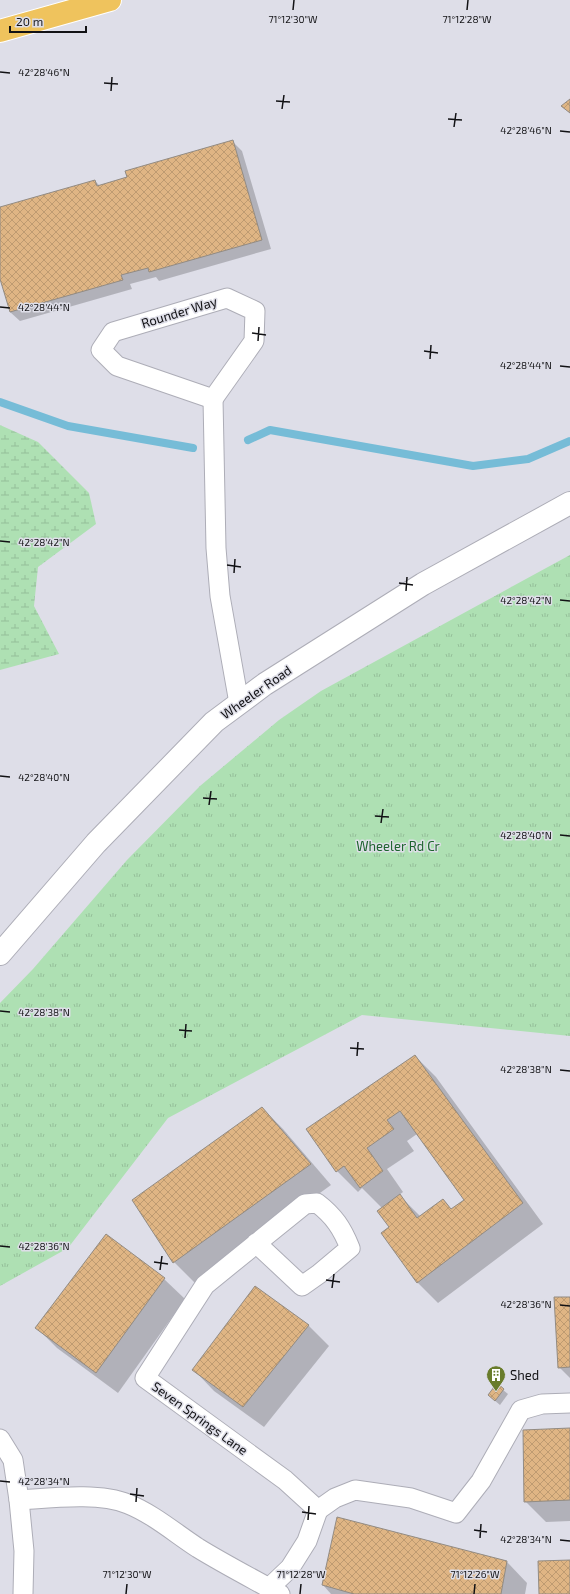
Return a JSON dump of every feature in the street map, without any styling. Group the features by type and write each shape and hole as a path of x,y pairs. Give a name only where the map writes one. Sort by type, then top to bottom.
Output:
{"highway":[{"path":"0,30 110,0"}],"main road":[{"name":"Wheeler Road","path":"0,954 96,843 214,722 265,684 423,584 570,503"}],"street":[{"name":"Rounder Way","path":"227,298 255,311 254,341 213,399 117,366 101,350 113,332 227,298"},
{"path":"213,399 216,548 220,596 239,703"},
{"name":"Seven Springs Lane","path":"256,1244 302,1286 350,1248 344,1232 330,1213 317,1203 305,1204 205,1285 145,1378 285,1480 318,1510"},
{"path":"19,1500 67,1497 102,1498 128,1503 198,1548 275,1591 307,1541 318,1510 335,1498 355,1490 379,1492 410,1498 456,1512 480,1481 522,1410 542,1404 570,1403"},
{"path":"0,1439 14,1460 24,1551 23,1594"}],"green space":[{"path":"0,425 38,442 89,493 96,524 38,567 34,606 59,654 0,670"},
{"name":"Wheeler Rd Cr","path":"570,555 570,1036 362,1015 168,1118 68,1248 0,1286 0,1003 33,969 127,860 200,786 279,720 321,691"}],"building":[{"path":"570,99 570,113 561,106"},
{"path":"233,140 262,240 149,272 148,268 121,275 123,280 10,312 0,279 0,207 95,180 97,186 127,177 125,171"},
{"path":"415,1055 523,1203 417,1283 381,1233 389,1227 377,1211 400,1194 417,1218 443,1199 451,1209 464,1200 400,1111 387,1120 394,1129 367,1148 383,1171 360,1188 344,1166 336,1172 306,1129"},
{"path":"262,1107 311,1164 173,1263 132,1200"},
{"path":"106,1234 165,1278 96,1373 35,1328"},
{"path":"255,1286 309,1325 243,1407 192,1370"},
{"path":"554,1297 570,1297 570,1367 558,1368"},
{"name":"Shed","path":"497,1383 504,1389 495,1401 488,1395"},
{"path":"570,1428 570,1500 524,1502 523,1430"},
{"path":"337,1517 507,1561 501,1594 354,1594 322,1585"},
{"path":"570,1560 570,1594 539,1594 538,1561"}],"waterway":[{"path":"0,402 68,426 193,448"},
{"path":"248,440 270,430 473,466 528,459 570,441"}],"place":[{"name":"Shed","path":"496,1392"}]}
